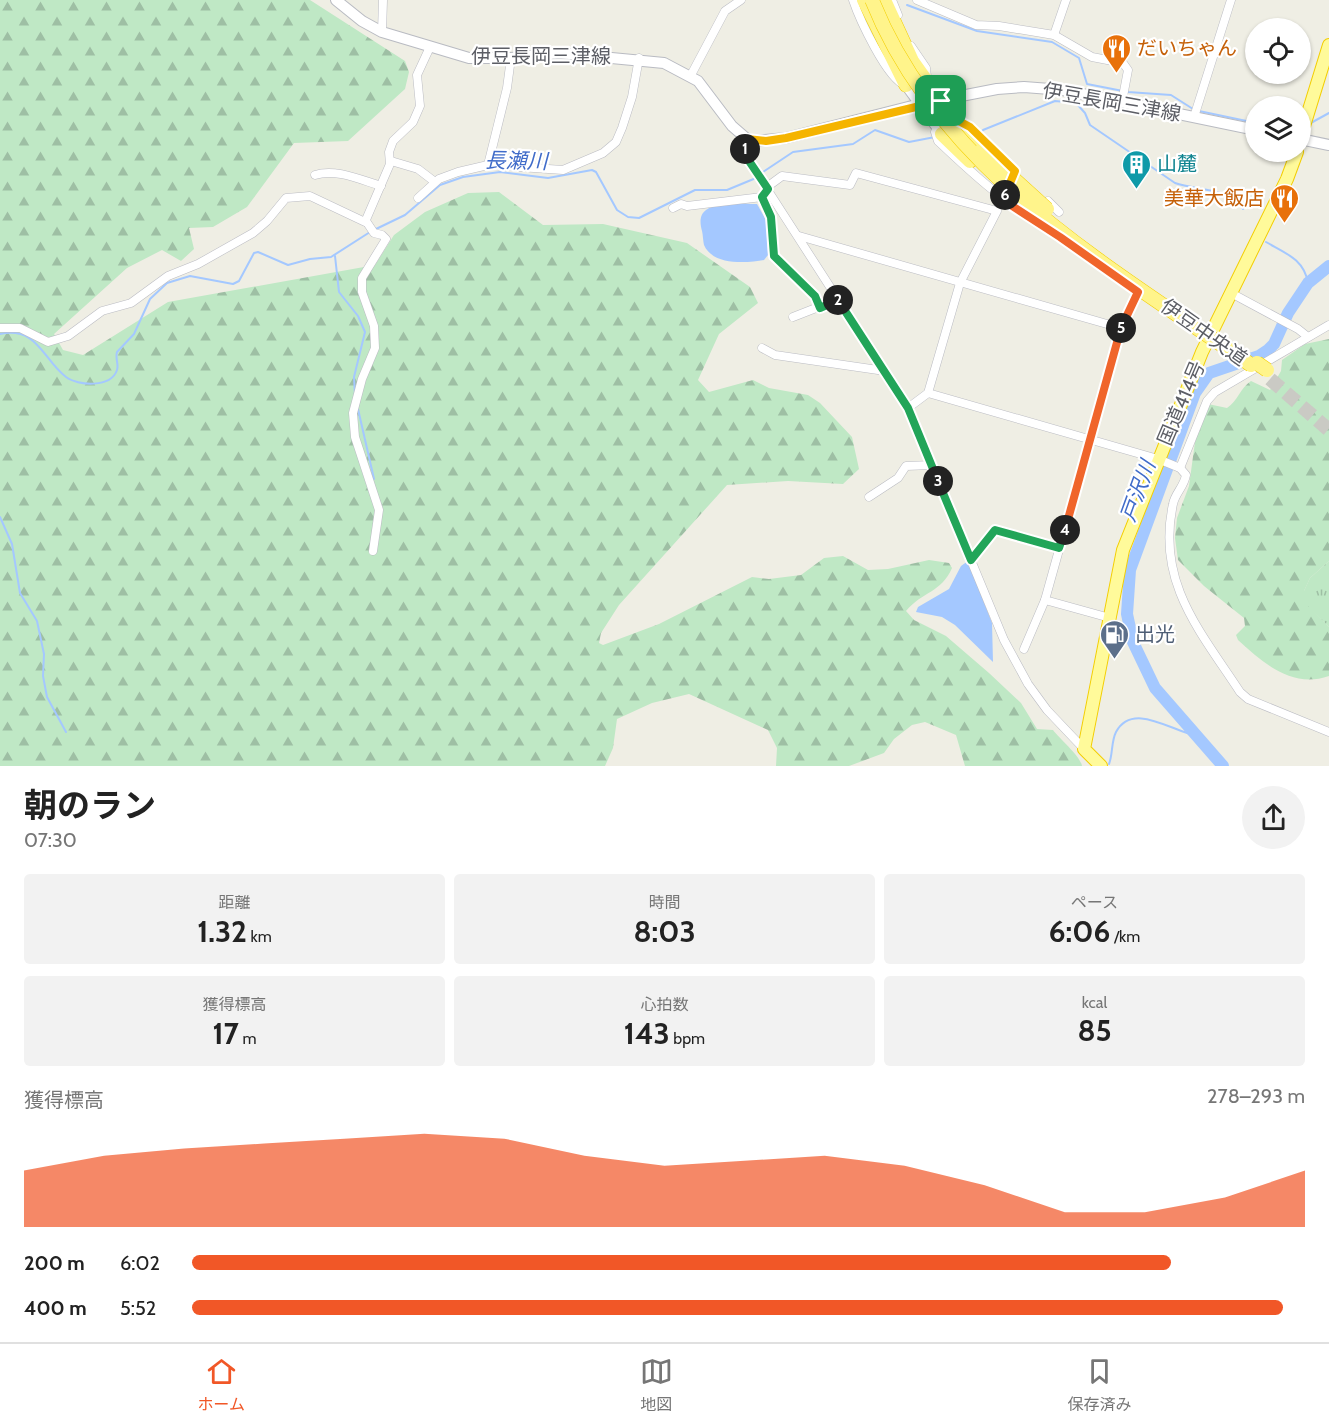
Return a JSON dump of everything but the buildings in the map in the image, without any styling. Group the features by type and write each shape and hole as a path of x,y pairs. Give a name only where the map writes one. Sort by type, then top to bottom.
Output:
{"highway":[{"path":"864,0 886,49 906,85"},
{"name":"伊豆中央道","path":"872,0 902,63 952,133 1001,182 1060,222"},
{"name":"伊豆中央道","path":"876,0 914,75 956,130 1004,178 1060,222 1261,369"},
{"path":"884,0 902,41 927,82"},
{"path":"1311,105 1329,45"},
{"path":"955,119 982,150 1060,222"},
{"path":"942,134 1004,192 1060,222"},
{"name":"国道414号","path":"1084,749 1124,550 1202,352 1293,162"},
{"path":"1084,749 1101,766"}],"main road":[{"name":"伊豆長岡三津線","path":"336,0 354,16 382,32 469,58 511,58 559,53 639,58 664,63 691,75 704,88 732,126 747,139 766,141 786,138 920,104 997,89 1024,87 1063,90 1245,128"},
{"path":"927,82 955,119"},
{"path":"906,85 942,134"},
{"path":"1311,141 1329,145"}],"street":[{"path":"382,32 383,0"},
{"path":"691,75 725,11 741,0"},
{"path":"853,0 868,34 889,70 896,80 906,85"},
{"path":"892,0 908,41 926,68 927,82"},
{"path":"917,0 976,26 999,26 1054,35 1085,54 1126,65 1128,70 1122,102"},
{"path":"1054,35 1066,0"},
{"path":"1194,117 1231,0"},
{"path":"370,227 381,186 391,161 389,154 393,141 413,122 420,106 417,75 430,47"},
{"path":"488,165 507,88 511,58"},
{"path":"418,198 435,182 458,172 488,165 563,170 603,153 616,142 622,128 632,97 639,58"},
{"path":"955,119 970,127 1015,171 1060,222"},
{"path":"932,121 938,141 1003,200 1138,292 1121,328 1045,600 1024,649"},
{"path":"747,139 745,152 756,171 800,236 908,408 1004,640 1028,684 1047,710 1084,749"},
{"path":"391,161 418,169 435,182"},
{"path":"908,408 928,393 960,283 1003,200 1015,171"},
{"path":"315,175 322,173 348,175 381,186"},
{"path":"820,308 815,296 774,256 771,217 762,197 766,185 783,176 850,185 856,173 997,211"},
{"path":"0,328 20,328 48,342 68,336 102,311 131,303 168,276 193,267 253,233 267,222 286,198 310,196 370,227 384,237 385,242 365,273 361,284 374,326 375,348 362,379 353,413 355,437 379,510 373,551"},
{"path":"673,208 681,204 687,206 762,197"},
{"path":"800,236 1121,328"},
{"path":"1231,293 1298,329 1308,337"},
{"path":"793,317 839,299"},
{"path":"1177,467 1207,400 1329,325"},
{"path":"762,348 774,355 885,371"},
{"path":"928,393 1160,460 1177,467 1186,475 1185,483 1173,502 1169,553 1185,609 1240,692 1248,699 1329,732"},
{"path":"869,497 898,478 906,466 932,465"},
{"path":"971,560 995,530 1059,548"},
{"path":"1045,600 1110,618"}],"green space":[{"path":"0,0 310,0 405,61 409,72 405,89 348,141 294,143 247,207 213,227 189,228 194,249 181,261 162,250 127,268 54,334 63,350 83,355 168,302 375,265 394,235 425,212 468,193 499,192 543,225 603,224 687,243 750,287 758,303 719,334 698,380 709,392 753,380 769,388 808,395 820,403 852,437 859,469 843,484 788,481 727,485 619,605 601,633 599,643 603,645 659,624 752,577 769,579 801,575 824,558 843,556 868,570 888,569 929,560 949,563 952,568 943,582 912,604 906,611 914,620 946,636 989,673 1021,703 1037,729 1053,730 1074,753 1082,766 965,766 956,735 925,722 912,725 894,739 884,753 849,766 776,766 777,748 768,730 689,694 652,703 617,719 613,748 605,766 0,766"},
{"path":"1329,339 1329,561 1310,578 1304,591 1308,606 1329,627 1329,676 1303,679 1279,672 1238,640 1236,635 1245,626 1244,618 1204,586 1178,560 1175,538 1177,518 1189,486 1195,442 1208,404 1227,408 1251,381 1270,390 1281,371 1282,360 1305,344"},
{"path":"1329,561 1329,627 1307,606 1302,595 1310,578"}],"water":[{"path":"757,204 766,220 768,255 764,260 731,262 708,252 704,245 701,225 704,212 717,205"},
{"path":"968,561 992,623 993,662 955,625 942,617 916,612 918,607 949,589 961,566"}],"waterway":[{"name":"戸沢川","path":"907,5 977,31 1052,42 1079,58 1087,84 1128,92 1171,95 1193,109"},
{"name":"長瀬川","path":"981,133 983,130 1055,101 1076,103 1085,113 1090,125 1175,183 1221,193 1237,202 1243,209"},
{"name":"戸沢川","path":"1199,111 1245,121"},
{"name":"戸沢川","path":"1311,123 1329,113"},
{"name":"長瀬川","path":"760,174 793,152 853,144 875,130 909,142 935,137"},
{"name":"長瀬川","path":"376,229 405,215 440,185 463,177 500,172 548,178 592,170 596,172 617,210 628,217 639,218 695,190 727,190 756,178"},
{"name":"長瀬川","path":"0,334 23,335 39,346 66,377 78,382 94,384 114,376 117,370 117,352 134,334 150,299 167,283 190,276 233,284 239,281 254,253 258,252 288,265 310,259 331,257 370,232"},
{"name":"長瀬川","path":"1266,242 1287,253 1298,262 1308,283"},
{"path":"335,256 339,292 358,316 365,332 354,377 355,396"},
{"name":"戸沢川","path":"1223,766 1155,688 1133,642 1127,614 1130,570 1195,393 1209,373 1259,356 1268,350 1274,344 1288,313 1308,283 1329,266"},
{"path":"358,409 374,479"},
{"path":"0,517 12,544 20,593 37,621 44,654 43,676 47,697 66,732"},
{"path":"1109,764 1116,732 1123,723 1132,719 1154,721 1195,735"}],"tunnel":[{"path":"1270,379 1329,430"}],"place":[{"name":"だいちゃん","path":"1116,74"},
{"name":"山麓","path":"1136,190"},
{"name":"美華大飯店","path":"1285,224"},
{"name":"出光","path":"1114,660"}],"route":[{"path":"941,101 955,119 970,127 1015,171 1003,200 1138,292 1121,328 1059,548 995,530 971,560 908,408 839,299 820,308 815,296 774,256 770,212 762,197 768,189 745,152 747,139 766,141 786,138 920,104 941,101"}]}
